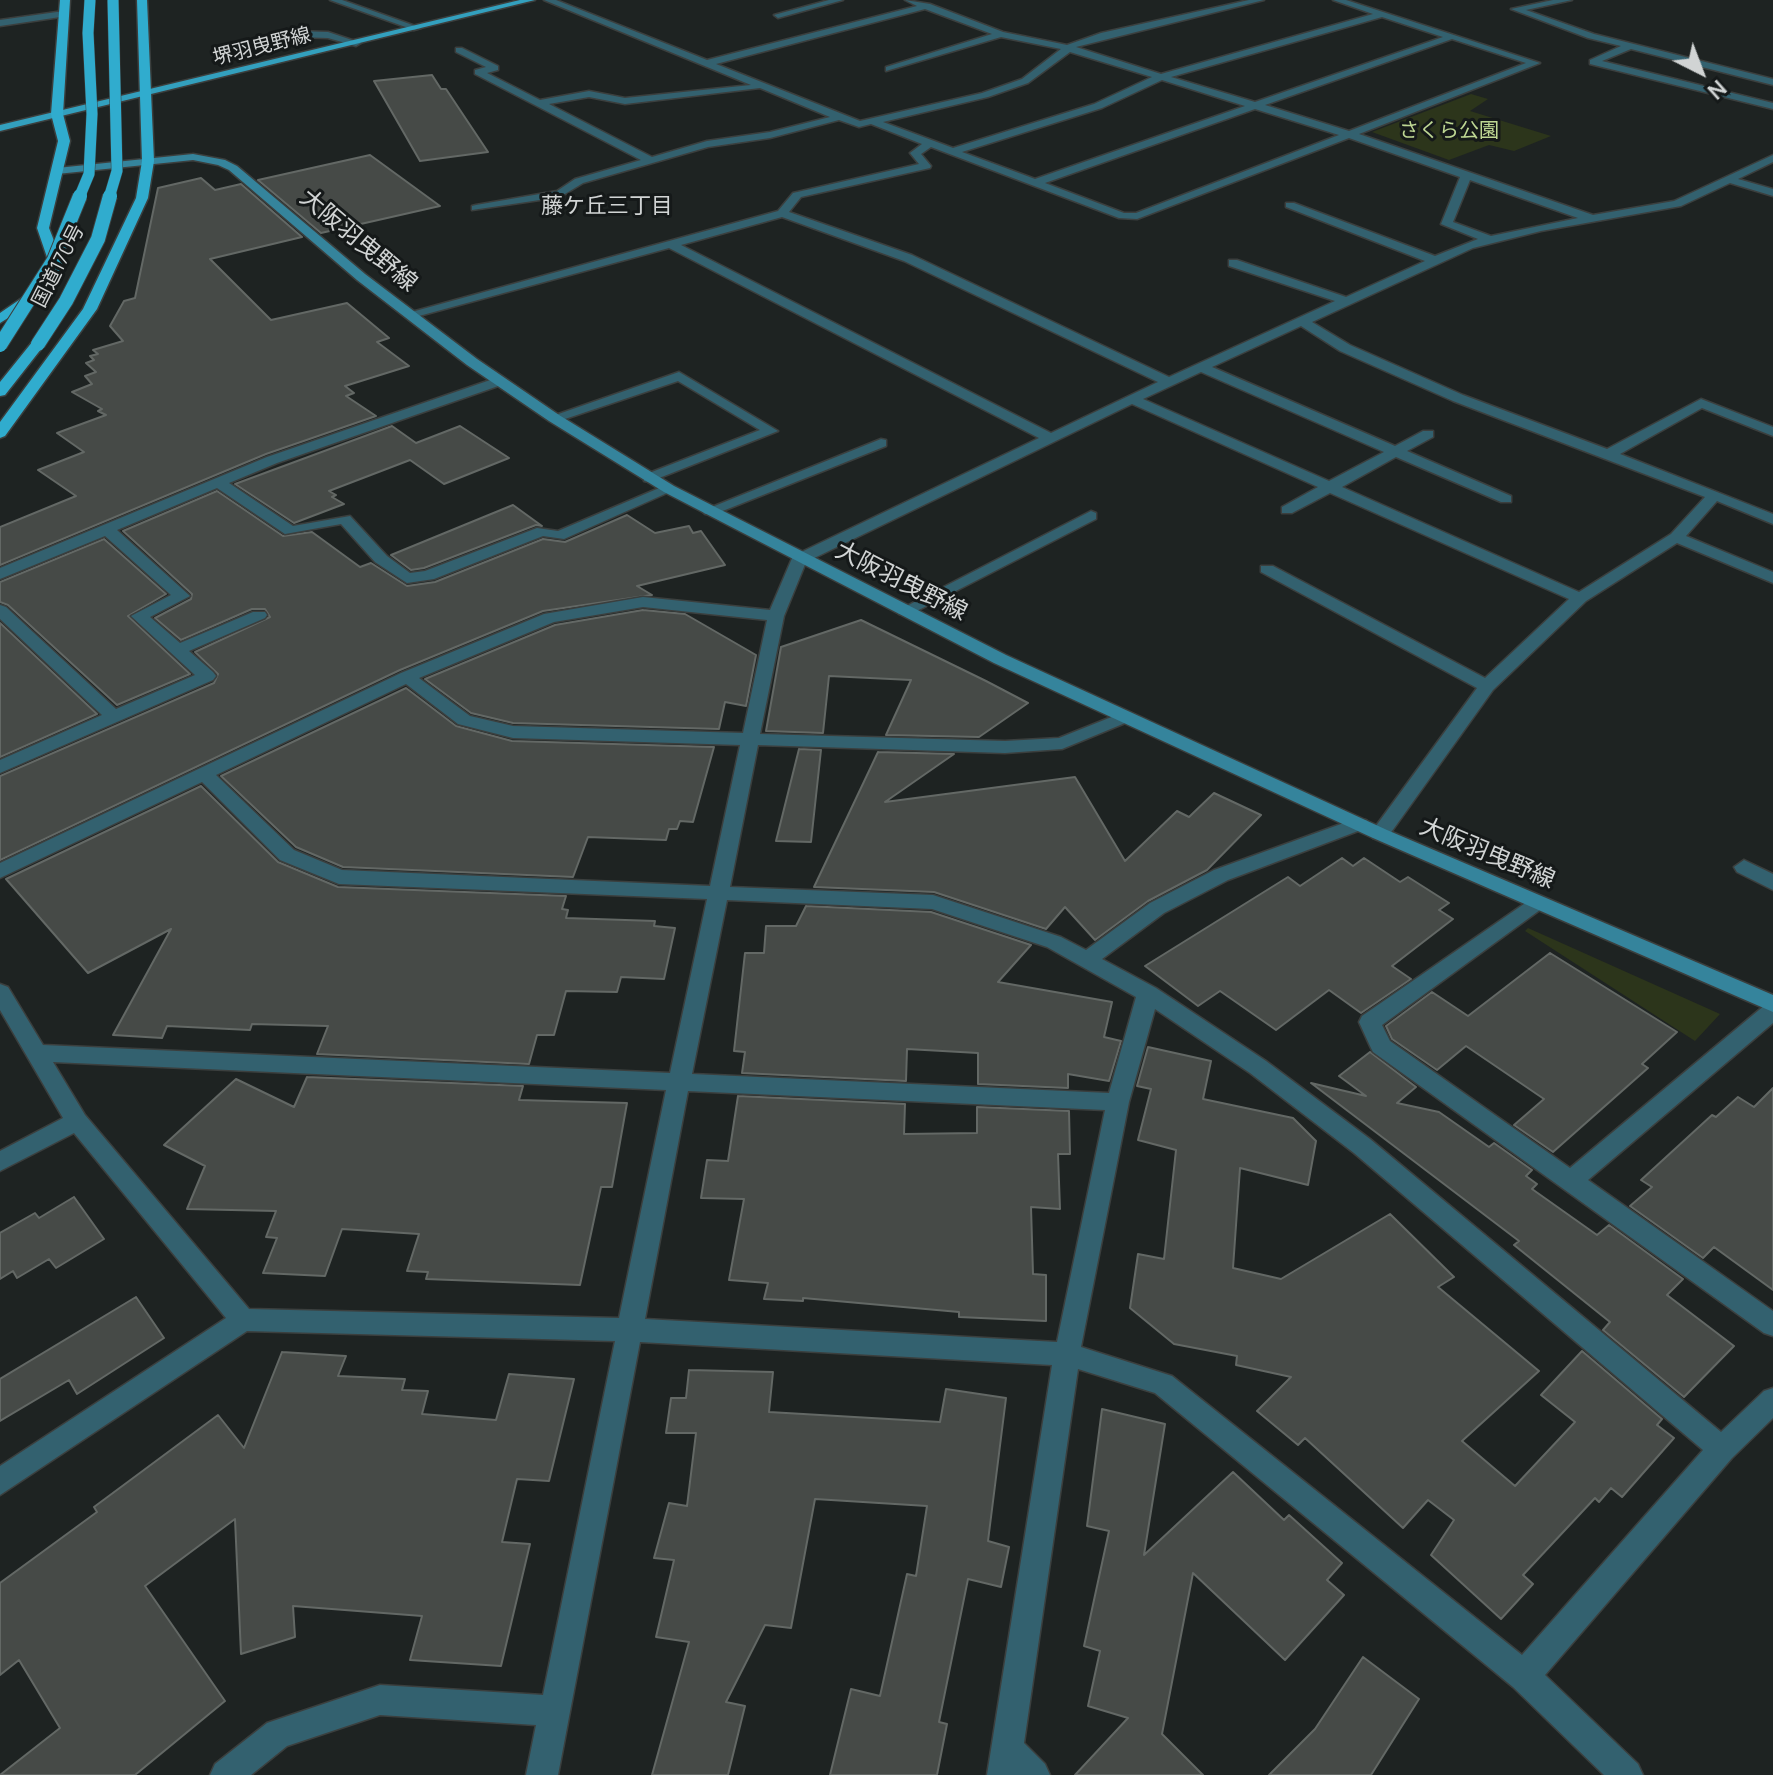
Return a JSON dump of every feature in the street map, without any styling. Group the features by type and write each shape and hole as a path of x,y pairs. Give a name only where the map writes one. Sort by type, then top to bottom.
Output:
{"highway":[{"path":"0,319 40,292 57,266 43,228 64,141 57,114 65,0"},
{"name":"国道170号","path":"0,345 54,260 89,174 92,114 88,33 90,0"},
{"name":"国道170号","path":"0,392 38,344 66,301 98,239 117,171 113,0"},
{"path":"0,433 90,309 142,198 148,161 142,0"}],"main road":[{"name":"堺羽曳野線","path":"0,128 531,0"},
{"name":"大阪羽曳野線","path":"57,171 193,157 221,162 233,168 361,277 499,381 669,489 799,559 1124,717 1380,834 1773,1004"}],"street":[{"path":"334,0 343,6 417,28"},
{"path":"548,0 859,124 985,95 1025,81 1068,48 1101,36 1260,0"},
{"path":"778,15 839,0"},
{"path":"909,0 1001,34 1068,48 1351,135 1596,220"},
{"path":"872,121 1123,216 1137,216 1535,63 1337,0"},
{"path":"1527,0 1538,5"},
{"path":"1568,0 1515,9 1630,46 1773,82"},
{"path":"704,64 927,6"},
{"path":"40,8 51,16"},
{"path":"0,23 64,14"},
{"path":"950,152 1098,106 1160,77 1381,15"},
{"path":"255,42 297,34 328,35 356,43"},
{"path":"889,69 1001,34"},
{"path":"1034,183 1453,36"},
{"path":"1630,46 1593,62 1773,106"},
{"path":"459,50 495,68 478,72 650,160"},
{"path":"539,103 589,94 625,101 760,86"},
{"path":"476,208 560,194 579,181 707,144 770,135 840,117"},
{"path":"412,316 674,246 782,213 797,195 926,166 915,153 929,144"},
{"path":"542,1775 679,1083 776,616 799,559 1132,399 1434,260 1488,239 1677,204 1773,158"},
{"path":"1466,175 1447,224 1488,239"},
{"path":"1728,179 1773,193"},
{"path":"1290,205 1434,260"},
{"path":"782,213 908,258 1169,382"},
{"path":"674,246 1050,438"},
{"path":"1233,263 1343,300"},
{"path":"1300,320 1345,348 1443,392 1770,515"},
{"path":"1200,367 1506,499"},
{"path":"554,418 679,376 771,431 649,478"},
{"path":"0,574 272,460 499,381"},
{"path":"1132,399 1580,598"},
{"path":"1608,455 1701,403 1773,432"},
{"path":"1287,510 1428,434"},
{"path":"710,511 881,443"},
{"path":"219,483 290,531 345,519 381,559 407,578 428,576 542,531 559,536 669,489"},
{"path":"1380,834 1487,686 1580,598 1676,537 1715,495"},
{"path":"905,611 1091,516"},
{"path":"0,767 207,676 139,616 182,596 108,530"},
{"path":"1676,537 1773,578"},
{"path":"1267,569 1487,686"},
{"path":"0,871 407,677 550,618 643,602 776,616"},
{"path":"0,610 114,716"},
{"path":"180,649 259,615"},
{"path":"407,677 464,720 513,732 1005,747 1062,743 1124,717"},
{"path":"204,774 287,855 339,877 933,902 1054,942 1148,994 1258,1067 1362,1146 1722,1449"},
{"path":"1087,960 1157,908 1221,875 1359,824"},
{"path":"1744,867 1773,883"},
{"path":"1537,902 1370,1022 1381,1046 1773,1325"},
{"path":"0,992 77,1121 243,1320"},
{"path":"1034,1775 1006,1762 1067,1354 1118,1102 1148,994"},
{"path":"1571,1181 1773,1011"},
{"path":"36,1053 1118,1102"},
{"path":"0,1162 77,1121"},
{"path":"0,1482 243,1320 631,1330 1067,1354 1163,1384 1524,1676 1627,1775"},
{"path":"1524,1676 1722,1449 1773,1400"},
{"path":"226,1775 278,1734 380,1700 555,1711"}],"green space":[{"name":"さくら公園","path":"1471,94 1488,99 1470,111 1551,136 1514,151 1489,145 1449,160 1372,132"},
{"path":"1528,928 1720,1014 1695,1041 1525,931"}],"building":[{"path":"432,75 441,89 446,89 488,152 420,161 374,81"},
{"path":"370,155 440,206 321,233 258,180"},
{"path":"201,178 215,190 241,184 302,237 210,259 271,320 347,303 389,338 377,342 409,366 345,386 354,393 346,396 376,416 266,454 0,565 0,527 76,496 38,470 84,452 57,433 106,415 98,411 102,409 72,392 92,384 85,376 96,372 86,363 94,360 90,356 98,354 93,350 123,341 110,326 124,301 135,298 158,188"},
{"path":"392,426 416,443 460,426 509,458 444,484 410,460 329,491 336,495 332,497 344,504 294,523 235,484"},
{"path":"217,491 283,536 312,532 360,567 371,563 407,586 435,582 543,539 565,542 627,515 655,533 689,526 693,533 701,531 725,565 637,586 652,595 543,611 400,670 0,860 0,776 214,683 218,674 195,652 270,617 265,609 252,609 181,640 155,618 191,599 192,594 123,531"},
{"path":"513,505 542,526 536,525 424,568 411,570 391,555"},
{"path":"104,539 166,594 128,616 190,674 117,705 8,605 0,602 0,582"},
{"path":"643,610 685,614 756,655 746,706 725,702 719,729 513,723 471,713 425,679 555,625"},
{"path":"861,620 1028,703 979,737 886,735 911,680 829,676 823,733 766,731 781,647"},
{"path":"0,623 97,714 0,757"},
{"path":"406,688 456,726 512,741 714,747 693,822 680,821 677,829 669,829 666,840 588,837 573,877 343,867 296,847 221,776"},
{"path":"799,749 821,750 811,842 776,841"},
{"path":"878,752 954,754 885,802 1075,777 1125,861 1177,811 1189,817 1214,793 1261,815 1207,870 1148,901 1095,940 1065,907 1046,929 934,892 814,887"},
{"path":"201,786 278,862 338,887 566,896 562,909 568,910 566,918 655,921 654,926 675,928 664,979 621,977 617,992 566,991 554,1035 537,1035 529,1064 317,1054 328,1026 252,1024 250,1030 167,1026 162,1038 113,1035 171,929 88,973 6,879"},
{"path":"1342,858 1353,866 1364,858 1400,882 1408,877 1449,903 1439,910 1453,919 1392,966 1411,979 1361,1013 1329,990 1276,1030 1220,991 1198,1006 1145,966 1288,877 1300,886"},
{"path":"806,906 931,912 1031,945 998,982 1112,1002 1104,1037 1121,1041 1109,1081 1068,1074 1068,1088 978,1084 978,1053 907,1049 906,1081 742,1073 745,1052 734,1051 745,953 764,953 766,926 796,926"},
{"path":"1550,953 1677,1032 1642,1064 1648,1068 1553,1152 1514,1125 1544,1099 1466,1046 1437,1070 1392,1039 1386,1026 1432,992 1468,1016"},
{"path":"1148,1047 1211,1061 1203,1099 1293,1118 1316,1141 1308,1185 1240,1168 1233,1268 1281,1279 1390,1214 1454,1277 1438,1287 1539,1371 1462,1441 1515,1486 1575,1422 1541,1395 1582,1351 1662,1419 1657,1425 1674,1438 1622,1497 1611,1488 1599,1502 1595,1498 1523,1575 1533,1584 1501,1619 1431,1555 1454,1520 1428,1500 1403,1528 1305,1438 1298,1445 1257,1411 1291,1377 1236,1365 1237,1356 1174,1344 1130,1308 1138,1254 1164,1259 1176,1150 1138,1140 1151,1089 1137,1086"},
{"path":"1370,1052 1416,1087 1397,1103 1439,1112 1489,1147 1494,1143 1532,1170 1526,1176 1537,1184 1532,1189 1597,1235 1609,1225 1683,1279 1667,1295 1734,1346 1684,1397 1603,1330 1610,1322 1514,1245 1519,1241 1311,1083 1366,1096 1339,1076"},
{"path":"307,1077 523,1086 519,1100 627,1103 612,1187 601,1187 580,1285 426,1279 428,1272 407,1271 419,1234 342,1229 325,1276 263,1273 277,1238 266,1237 276,1211 187,1209 205,1166 164,1145 236,1079 294,1107"},
{"path":"1773,1088 1773,1290 1714,1247 1703,1258 1630,1206 1652,1187 1641,1180 1712,1115 1716,1117 1738,1097 1754,1107"},
{"path":"738,1096 905,1104 904,1134 977,1133 977,1107 1069,1111 1070,1154 1058,1154 1060,1209 1031,1207 1033,1274 1046,1275 1046,1321 959,1317 959,1312 803,1298 803,1301 764,1299 768,1283 729,1280 744,1199 701,1198 707,1160 728,1161"},
{"path":"74,1197 104,1239 56,1268 49,1259 17,1278 13,1271 0,1279 0,1233 35,1213 39,1218"},
{"path":"136,1297 164,1338 77,1394 69,1380 0,1421 0,1379"},
{"path":"282,1352 346,1356 338,1376 405,1379 402,1390 428,1391 422,1414 496,1420 509,1374 574,1379 549,1481 517,1479 502,1542 530,1544 501,1666 410,1660 422,1616 293,1606 295,1637 241,1654 235,1519 145,1586 225,1701 135,1775 0,1775 60,1728 19,1660 0,1675 0,1583 97,1512 94,1507 218,1415 244,1448"},
{"path":"689,1370 773,1372 769,1412 940,1422 946,1389 1006,1398 988,1541 1009,1547 1001,1587 968,1579 939,1722 947,1724 937,1775 830,1775 851,1689 880,1696 907,1574 916,1576 927,1506 815,1499 791,1628 765,1625 726,1702 745,1706 728,1775 652,1775 689,1642 656,1637 674,1560 654,1558 669,1503 687,1506 696,1433 666,1433 671,1398 686,1398"},
{"path":"1102,1409 1165,1424 1144,1555 1233,1472 1284,1520 1289,1515 1342,1563 1327,1580 1344,1595 1285,1660 1193,1573 1162,1734 1203,1775 1075,1775 1128,1718 1088,1706 1100,1651 1084,1646 1109,1531 1087,1526"},
{"path":"1363,1657 1419,1699 1371,1775 1269,1775 1315,1729"}],"district":[{"name":"藤ケ丘三丁目","path":"607,207"}]}
